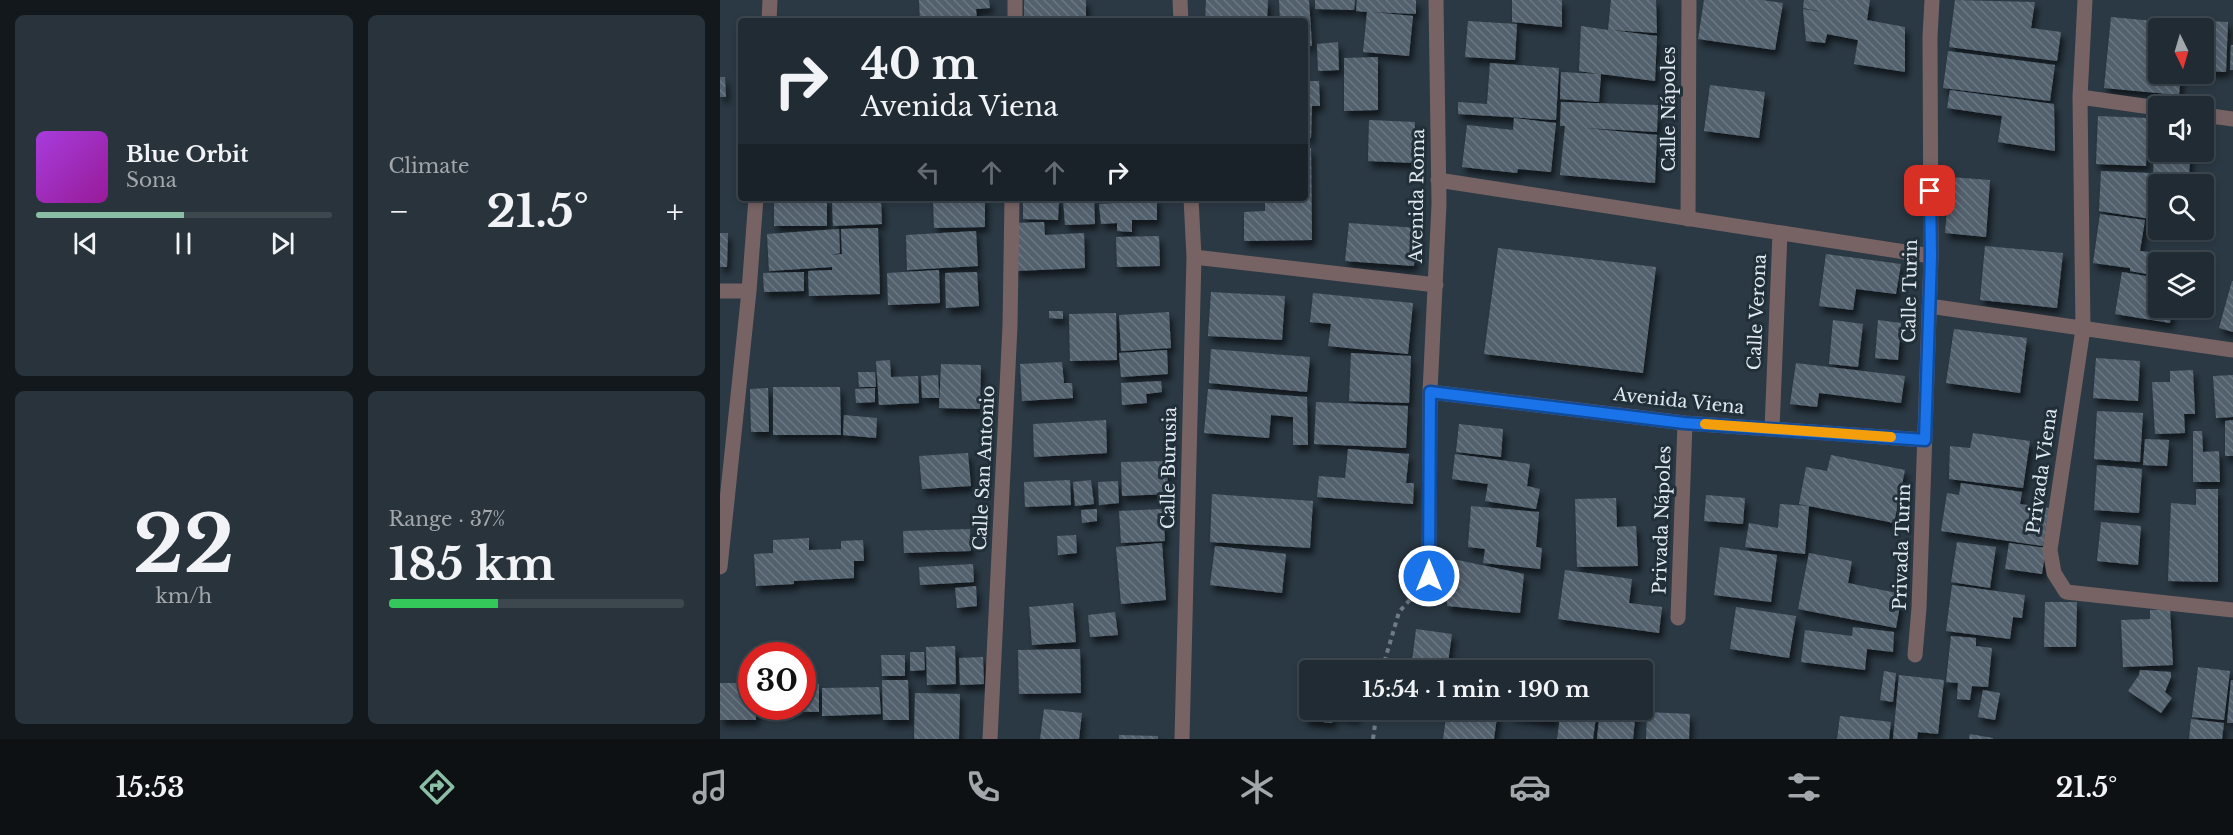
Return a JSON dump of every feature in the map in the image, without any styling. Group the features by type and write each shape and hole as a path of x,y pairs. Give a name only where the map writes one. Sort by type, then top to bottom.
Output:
{"street":[{"path":"769,18 770,0"},
{"path":"1015,0 1015,18"},
{"path":"1180,0 1181,18"},
{"name":"Avenida Roma","path":"1429,576 1430,392 1436,285 1438,180 1436,0"},
{"name":"Calle Nápoles","path":"1688,219 1689,0"},
{"name":"Calle Turin","path":"1925,440 1931,256 1930,38 1932,0"},
{"path":"2082,329 2080,97 2085,0"},
{"path":"2080,97 2148,107"},
{"path":"2214,116 2233,119"},
{"path":"1438,180 1931,256"},
{"path":"720,567 749,291 756,201"},
{"name":"Calle San Antonio","path":"990,739 1010,326 1012,201"},
{"name":"Calle Burusia","path":"1182,739 1194,257 1191,201"},
{"name":"Calle Verona","path":"1772,429 1780,233"},
{"path":"1194,257 1436,285"},
{"path":"720,291 749,291"},
{"path":"1929,306 2233,350"},
{"name":"Privada Viena","path":"2082,329 2050,550 2054,573 2066,592 2233,610"},
{"name":"Avenida Viena","path":"1430,392 1684,423 1925,440"},
{"name":"Privada Nápoles","path":"1678,618 1684,423"},
{"name":"Privada Turin","path":"1915,655 1920,608 1925,440"}],"path":[{"path":"1385,660 1399,612 1429,576"},
{"path":"1373,739 1376,720"}],"building":[{"path":"919,0 989,0 990,8 976,9 977,18 920,18"},
{"path":"1024,0 1086,0 1086,18 1024,18"},
{"path":"1206,0 1268,0 1267,18 1205,18"},
{"path":"1279,0 1309,0 1312,46 1308,46 1308,18 1280,18"},
{"path":"1315,0 1355,0 1354,10 1315,9"},
{"path":"1357,0 1416,0 1416,14 1372,12 1413,16 1409,56 1363,52 1367,12 1356,11"},
{"path":"1512,0 1562,0 1562,27 1512,22"},
{"path":"1611,0 1656,0 1657,33 1611,30 1657,36 1655,81 1601,74 1599,102 1560,99 1561,72 1599,74 1579,71 1581,26 1608,30"},
{"path":"1704,0 1762,0 1783,3 1775,50 1698,39"},
{"path":"1804,0 1870,0 1867,20 1905,27 1905,72 1854,64 1858,40 1827,34 1825,43 1806,41 1803,9 1823,12 1803,8"},
{"path":"1955,0 2035,2 2031,28 2061,32 2057,61 1949,47"},
{"path":"2111,17 2148,20 2148,84 2180,84 2179,95 2104,88"},
{"path":"1468,21 1517,24 1515,60 1465,57"},
{"path":"2214,21 2228,22 2226,72 2214,71"},
{"path":"1338,42 1339,70 1318,71 1317,44"},
{"path":"2231,45 2233,45 2233,70 2230,70"},
{"path":"1948,51 2055,65 2050,101 1943,88"},
{"path":"1378,57 1378,110 1344,111 1344,58"},
{"path":"1490,63 1559,68 1556,120 1458,114 1458,102 1487,104"},
{"path":"720,77 725,77 726,97 720,97"},
{"path":"1308,81 1319,81 1320,106 1312,106 1311,138 1308,138"},
{"path":"1710,85 1765,92 1759,138 1704,131"},
{"path":"1950,90 2054,104 2055,151 1998,142 2002,116 1947,108"},
{"path":"1561,102 1658,105 1657,132 1585,128 1657,135 1655,183 1560,175 1565,126 1560,126"},
{"path":"2098,116 2148,118 2146,166 2096,164"},
{"path":"1514,118 1556,123 1551,172 1518,169 1517,173 1462,167 1467,125 1513,130"},
{"path":"1369,120 1415,122 1414,163 1368,161"},
{"path":"1308,148 1311,148 1312,240 1244,241 1244,212 1265,211 1265,201 1308,201"},
{"path":"2153,162 2190,162 2189,174 2153,174"},
{"path":"2101,171 2149,173 2148,219 2099,211"},
{"path":"1950,177 1990,180 1986,237 1945,233"},
{"path":"774,201 827,201 827,226 774,226"},
{"path":"881,201 882,224 833,226 832,202"},
{"path":"933,201 985,201 985,227 934,228"},
{"path":"1023,201 1059,201 1058,220 1023,219"},
{"path":"1063,201 1094,201 1095,224 1065,225"},
{"path":"1117,201 1157,201 1157,220 1132,220 1132,232 1117,231 1117,223 1101,224 1099,204 1117,203"},
{"path":"2100,214 2145,220 2140,251 2149,252 2148,274 2130,271 2130,268 2093,263"},
{"path":"1044,222 1045,235 1084,233 1085,268 1016,271 1014,223"},
{"path":"1349,223 1417,228 1414,266 1345,261"},
{"path":"878,228 880,294 809,296 808,271 832,270 832,267 769,271 767,234 839,229 840,253 831,255 842,254 841,229"},
{"path":"976,231 978,266 907,270 906,235"},
{"path":"720,233 728,233 727,267 720,267"},
{"path":"1159,236 1160,266 1117,267 1116,237"},
{"path":"1985,246 2063,253 2057,308 1980,300"},
{"path":"1498,248 1656,267 1643,373 1484,354"},
{"path":"1826,254 1901,264 1896,294 1856,289 1853,310 1819,306"},
{"path":"939,270 940,303 888,305 887,273"},
{"path":"804,272 804,291 764,292 763,273"},
{"path":"977,272 979,306 946,308 945,273"},
{"path":"2122,272 2148,276 2148,318 2171,318 2170,323 2115,314"},
{"path":"2233,281 2233,332 2219,328"},
{"path":"1211,292 1285,296 1282,340 1208,336"},
{"path":"1313,293 1413,303 1408,354 1328,346 1331,324 1310,322"},
{"path":"1049,311 1063,311 1063,319 1049,318"},
{"path":"1169,312 1171,348 1121,351 1119,315"},
{"path":"1116,313 1117,360 1070,361 1069,314"},
{"path":"1833,320 1863,324 1858,367 1829,364"},
{"path":"1878,320 1901,323 1898,360 1875,358"},
{"path":"1954,329 2027,338 2020,393 1946,383"},
{"path":"1211,349 1310,357 1307,392 1209,383"},
{"path":"1167,350 1168,374 1121,377 1119,353"},
{"path":"1351,353 1411,356 1409,403 1349,401"},
{"path":"2096,358 2140,361 2138,401 2093,398"},
{"path":"890,360 891,377 918,376 919,403 879,405 876,361"},
{"path":"1062,362 1064,383 1072,383 1073,398 1022,401 1020,364"},
{"path":"1796,363 1905,376 1901,403 1819,393 1817,407 1790,404"},
{"path":"941,364 981,365 980,409 939,408"},
{"path":"2193,370 2195,414 2184,414 2185,433 2155,434 2152,382 2170,382 2170,371"},
{"path":"858,372 875,372 876,387 859,387"},
{"path":"938,375 939,398 922,398 921,376"},
{"path":"2233,375 2233,417 2216,418 2213,376"},
{"path":"1161,381 1162,392 1146,394 1147,403 1122,405 1121,383"},
{"path":"773,387 840,387 841,435 773,435"},
{"path":"768,388 769,432 751,432 750,389"},
{"path":"875,388 875,402 856,403 855,389"},
{"path":"1208,389 1307,397 1308,445 1293,445 1293,417 1271,415 1269,438 1204,433"},
{"path":"1316,402 1408,406 1406,448 1314,444"},
{"path":"2097,411 2143,413 2140,462 2094,459"},
{"path":"844,415 877,418 876,438 843,435"},
{"path":"1106,420 1107,453 1034,457 1033,424"},
{"path":"2233,420 2233,456 2225,456 2225,421"},
{"path":"1459,424 1503,429 1501,457 1456,452"},
{"path":"2193,431 2202,431 2203,452 2219,451 2220,482 2193,482"},
{"path":"1973,433 2030,441 2023,488 1949,479 1950,446 1970,448"},
{"path":"2145,439 2169,440 2167,466 2143,465"},
{"path":"1348,449 1409,454 1406,483 1414,483 1413,504 1317,497 1319,476 1345,478"},
{"path":"968,453 971,486 922,489 919,456"},
{"path":"1455,454 1530,464 1527,486 1540,489 1536,509 1485,501 1488,484 1452,479"},
{"path":"1831,455 1905,470 1894,523 1799,504 1806,467 1827,471"},
{"path":"1167,461 1168,494 1122,496 1121,462"},
{"path":"2097,465 2142,469 2139,513 2094,510"},
{"path":"1070,480 1071,505 1025,507 1024,482"},
{"path":"1091,480 1094,504 1075,506 1073,482"},
{"path":"1118,481 1119,503 1099,505 1098,482"},
{"path":"1961,483 2022,492 2020,504 2049,508 2043,546 1941,531 1947,493 1959,495"},
{"path":"2196,489 2218,489 2218,582 2168,581 2171,503 2196,505"},
{"path":"1212,494 1313,501 1310,548 1210,542"},
{"path":"1706,495 1745,498 1743,524 1704,521"},
{"path":"1616,498 1617,527 1636,526 1638,566 1577,567 1575,499"},
{"path":"1780,504 1809,506 1805,554 1745,547 1749,523 1778,528"},
{"path":"1471,506 1539,512 1536,547 1542,548 1540,569 1483,563 1485,549 1468,547"},
{"path":"1097,509 1097,521 1082,523 1081,510"},
{"path":"1163,509 1165,541 1121,543 1119,511"},
{"path":"2101,522 2141,526 2138,565 2097,561"},
{"path":"970,529 971,551 904,553 903,531"},
{"path":"1076,535 1077,553 1058,555 1057,536"},
{"path":"809,538 809,550 841,549 841,541 863,540 864,561 854,561 854,578 794,581 794,584 756,586 754,554 773,553 773,540"},
{"path":"1957,542 1996,547 1990,588 1951,582"},
{"path":"1162,543 1166,600 1121,604 1116,547"},
{"path":"2009,543 2046,548 2042,574 2005,569"},
{"path":"1215,546 1286,554 1282,593 1210,585"},
{"path":"1720,547 1777,555 1771,602 1714,595"},
{"path":"1809,553 1852,561 1848,583 1902,594 1896,628 1798,609"},
{"path":"1448,558 1524,574 1520,613 1447,606"},
{"path":"973,564 974,582 920,585 919,567"},
{"path":"1565,570 1632,579 1629,603 1662,607 1659,633 1558,619"},
{"path":"1952,585 2025,595 2022,618 2013,617 2010,639 1946,631"},
{"path":"976,586 977,606 957,608 955,588"},
{"path":"2045,602 2077,602 2076,647 2044,647"},
{"path":"1073,603 1076,642 1032,645 1029,607"},
{"path":"1736,607 1796,616 1789,658 1730,649"},
{"path":"2170,609 2173,665 2123,667 2121,620 2150,619 2150,610"},
{"path":"1115,612 1118,635 1090,637 1088,615"},
{"path":"1853,627 1894,632 1893,652 1867,649 1865,670 1801,662 1805,630 1852,636"},
{"path":"1416,629 1452,634 1448,660 1412,660"},
{"path":"1951,636 1976,638 1976,646 1992,648 1988,687 1972,686 1970,700 1957,699 1958,683 1946,682"},
{"path":"955,646 956,684 927,685 926,647"},
{"path":"1080,649 1081,693 1019,694 1018,650"},
{"path":"910,652 924,652 925,670 910,671"},
{"path":"881,655 905,655 905,676 882,676"},
{"path":"983,657 984,684 960,685 959,658"},
{"path":"2198,667 2230,671 2224,720 2192,717"},
{"path":"2140,670 2171,672 2165,692 2172,698 2161,713 2128,691"},
{"path":"1884,671 1896,673 1893,702 1880,700"},
{"path":"1899,675 1944,680 1938,734 1918,732 1917,739 1893,739"},
{"path":"882,680 908,680 909,720 883,720"},
{"path":"2231,680 2233,680 2233,723 2227,723"},
{"path":"720,683 738,683 738,720 720,720"},
{"path":"816,684 819,684 819,712 816,712"},
{"path":"879,687 881,714 822,716 822,688"},
{"path":"1983,690 2000,693 1995,720 1978,717"},
{"path":"915,693 960,694 959,739 914,739"},
{"path":"1044,709 1082,713 1079,739 1040,739"},
{"path":"1653,712 1690,714 1689,739 1646,739 1647,720 1653,720"},
{"path":"1840,716 1891,722 1889,739 1837,739"},
{"path":"2191,719 2224,723 2222,739 2189,739"},
{"path":"1304,720 1333,720 1332,723"},
{"path":"1446,720 1497,720 1494,739 1443,739"},
{"path":"1560,720 1596,720 1593,739 1557,739"},
{"path":"1599,720 1635,720 1633,739 1597,739"},
{"path":"1970,734 1993,738 1993,739 1969,739"},
{"path":"1119,735 1158,736 1158,739 1119,739"}],"slow traffic":[{"path":"1705,424 1891,437"}],"route":[{"path":"1429,576 1430,392 1684,423 1925,440 1931,256 1930,191"}]}
